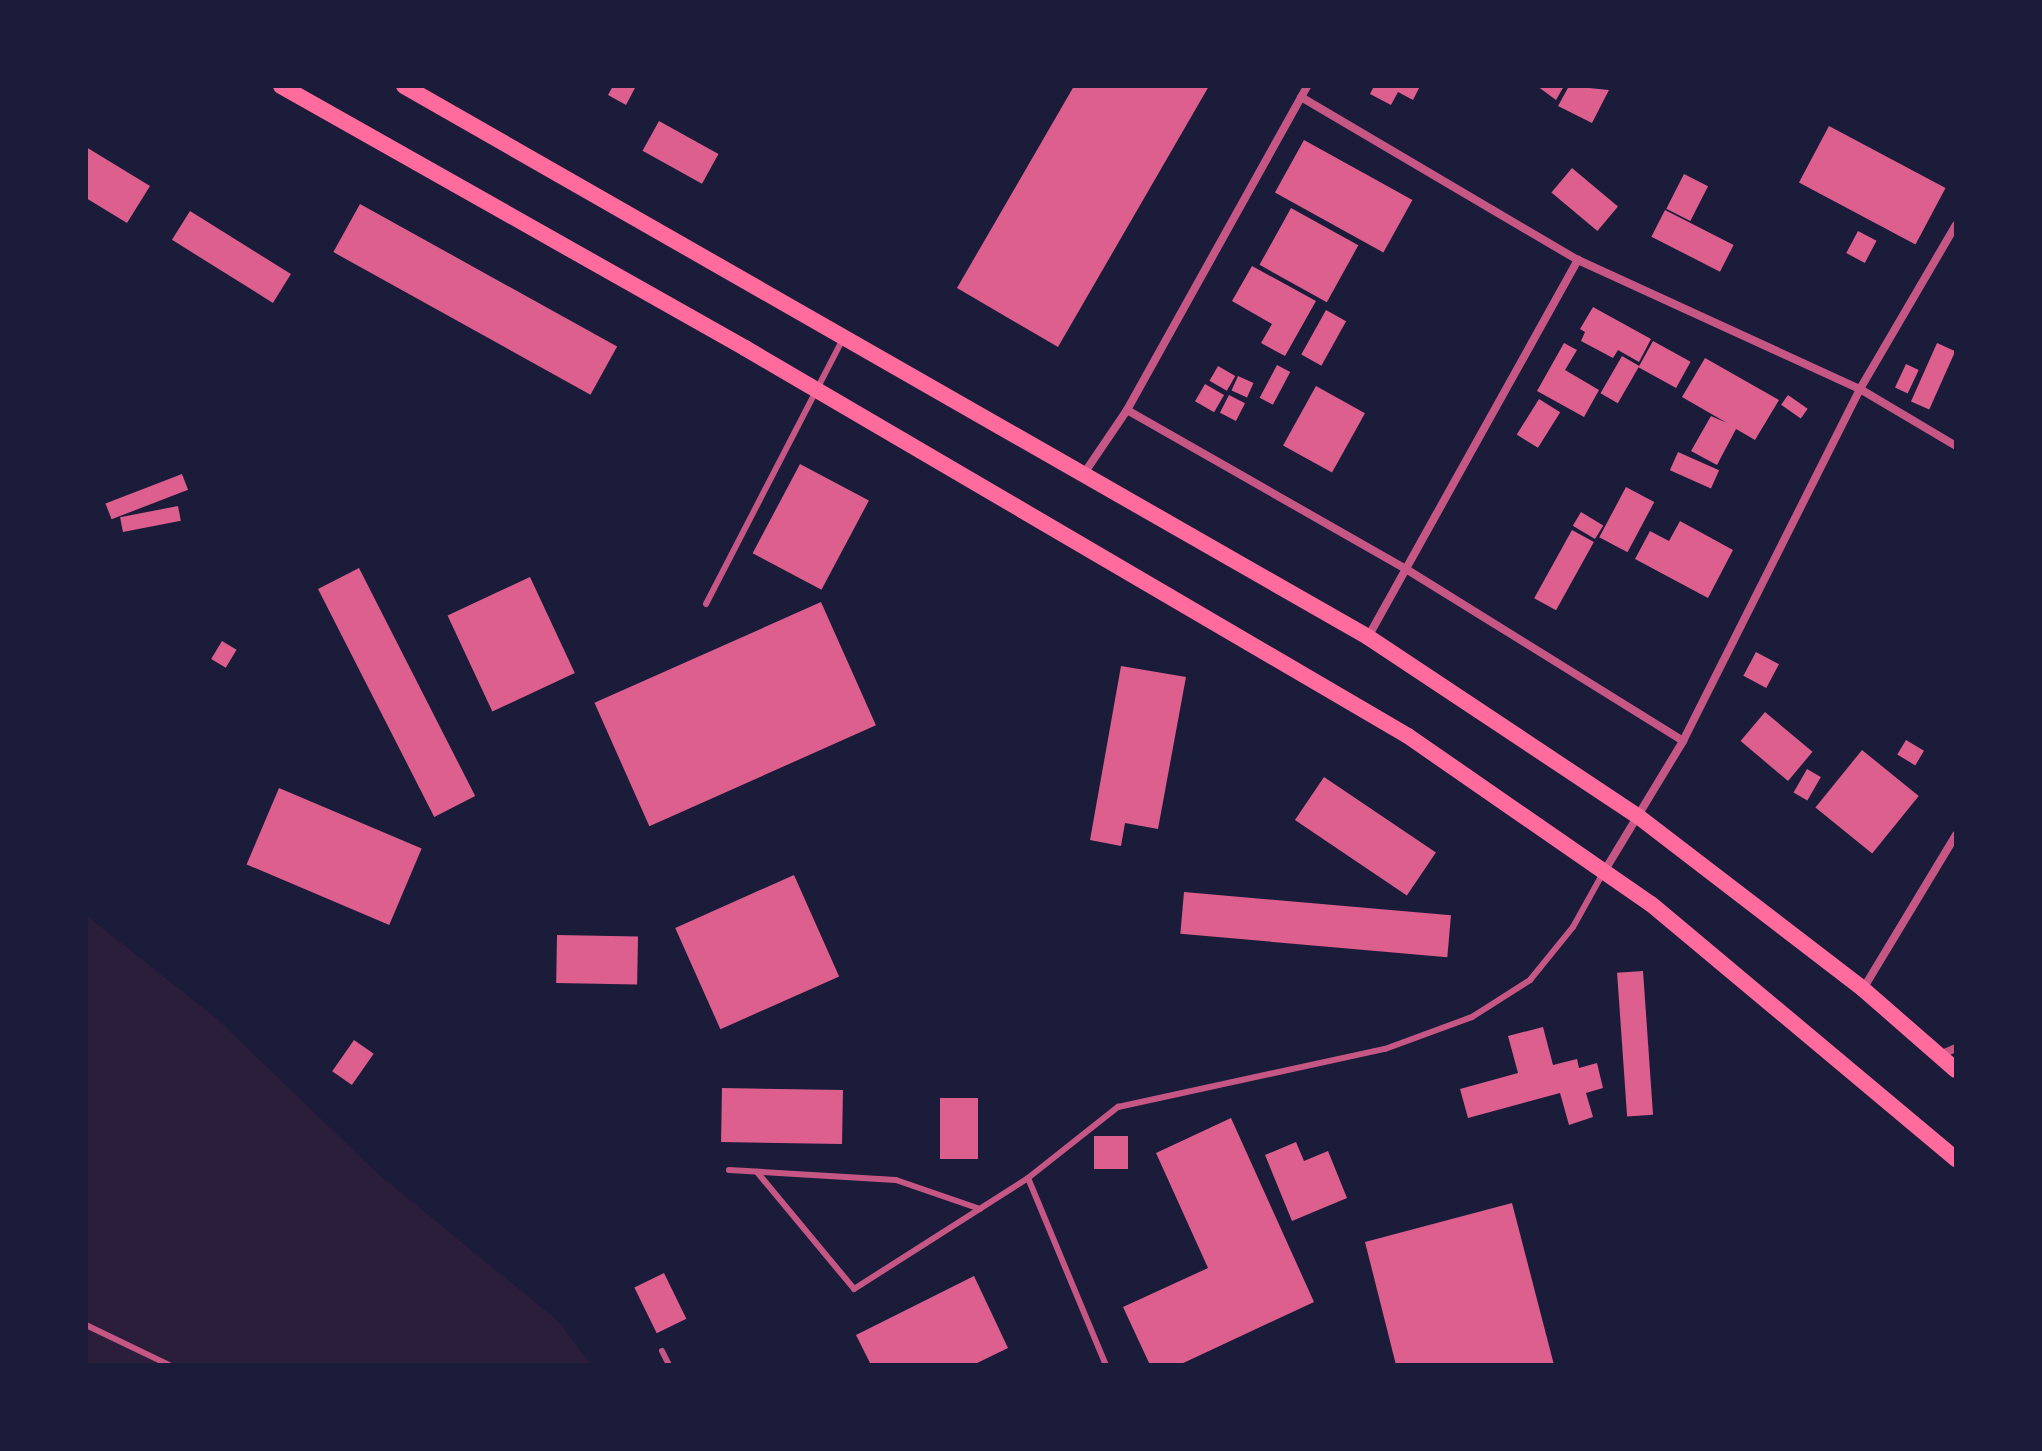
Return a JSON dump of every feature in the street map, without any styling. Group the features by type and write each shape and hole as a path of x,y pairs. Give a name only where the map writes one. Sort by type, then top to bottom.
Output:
{"main road":[{"path":"281,86 816,390 1408,736 1605,870 1826,1047 1956,1159"},
{"path":"404,86 1085,472 1368,637 1639,817 1863,989 1956,1070"}],"street":[{"path":"1085,472 1127,410 1307,86"},
{"path":"1301,97 1578,260 1860,389 1956,446"},
{"path":"1605,870 1683,741 1860,389 1956,225"},
{"path":"1368,637 1578,260"},
{"path":"1127,410 1406,569 1683,741"},
{"path":"1863,989 1956,835"},
{"path":"1940,1055 1956,1048"}],"lane":[{"path":"706,604 845,335"},
{"path":"757,1172 854,1289 1028,1178 1118,1107 1385,1049 1472,1017 1530,980 1573,927 1605,870"},
{"path":"729,1170 896,1180 980,1209"},
{"path":"1028,1178 1106,1365"},
{"path":"86,1325 169,1365"},
{"path":"662,1351 669,1365"}],"shaded area":[{"path":"86,915 217,1019 377,1173 558,1321 591,1365 86,1365"}],"building":[{"path":"613,86 636,86 626,105 608,95"},
{"path":"1074,86 1209,86 1058,347 957,288"},
{"path":"1374,86 1420,86 1413,100 1398,92 1391,105 1370,94"},
{"path":"1537,86 1564,86 1556,100"},
{"path":"1569,86 1609,90 1592,123 1558,106"},
{"path":"659,121 718,154 702,184 643,151"},
{"path":"1829,126 1946,188 1916,244 1799,183"},
{"path":"1304,140 1412,200 1383,253 1275,192"},
{"path":"86,147 150,186 127,223 86,198"},
{"path":"1572,168 1618,207 1597,231 1551,193"},
{"path":"1684,174 1708,186 1690,221 1666,209"},
{"path":"360,204 617,347 590,395 333,252"},
{"path":"1291,208 1358,245 1327,302 1259,265"},
{"path":"1665,210 1734,245 1720,272 1651,237"},
{"path":"190,211 291,274 273,303 172,240"},
{"path":"1858,231 1877,241 1865,263 1846,253"},
{"path":"1252,266 1316,301 1285,356 1261,343 1272,324 1232,301"},
{"path":"1593,307 1651,339 1639,362 1618,350 1613,358 1581,341 1585,332 1580,329"},
{"path":"1326,310 1346,321 1321,366 1301,355"},
{"path":"1653,341 1691,362 1676,388 1638,367"},
{"path":"1564,343 1577,350 1565,370 1599,390 1584,417 1537,391"},
{"path":"1937,343 1955,351 1929,410 1911,401"},
{"path":"1622,356 1639,366 1618,403 1600,393"},
{"path":"1705,358 1779,400 1755,440 1736,429 1717,465 1691,451 1711,416 1727,423 1682,397"},
{"path":"1906,364 1919,370 1908,393 1895,388"},
{"path":"1277,365 1290,372 1273,405 1260,398"},
{"path":"1218,366 1235,376 1227,391 1210,381"},
{"path":"1238,376 1254,383 1247,398 1231,391"},
{"path":"1205,384 1224,395 1214,412 1195,401"},
{"path":"1316,386 1365,413 1332,473 1283,445"},
{"path":"1229,395 1245,403 1236,421 1220,413"},
{"path":"1788,395 1808,409 1801,419 1781,405"},
{"path":"1539,399 1560,412 1538,448 1517,435"},
{"path":"1678,452 1719,470 1711,489 1670,470"},
{"path":"800,464 869,501 821,590 753,553"},
{"path":"182,474 188,490 112,519 105,503"},
{"path":"1626,487 1654,502 1627,552 1599,537"},
{"path":"178,506 181,521 123,532 120,517"},
{"path":"1581,512 1603,525 1595,539 1573,526"},
{"path":"1680,521 1733,550 1708,598 1635,559 1650,531 1669,541"},
{"path":"1572,530 1594,542 1556,610 1534,598"},
{"path":"359,568 475,796 434,817 318,589"},
{"path":"530,577 575,673 492,712 448,615"},
{"path":"821,602 876,725 649,826 594,703"},
{"path":"222,641 237,650 226,668 211,659"},
{"path":"1756,652 1779,664 1766,688 1743,676"},
{"path":"1121,666 1186,677 1158,829 1125,823 1121,846 1090,840"},
{"path":"1765,712 1812,752 1788,781 1741,741"},
{"path":"1906,740 1924,751 1915,765 1897,755"},
{"path":"1862,750 1919,796 1872,853 1815,808"},
{"path":"1807,769 1821,777 1807,800 1794,792"},
{"path":"1324,777 1436,852 1407,896 1295,820"},
{"path":"279,788 422,849 389,925 247,864"},
{"path":"794,875 839,976 720,1029 675,928"},
{"path":"1184,892 1451,915 1447,957 1180,934"},
{"path":"557,935 638,936 637,984 556,983"},
{"path":"1643,971 1653,1115 1627,1116 1617,973"},
{"path":"1543,1027 1553,1065 1577,1059 1579,1068 1597,1063 1603,1088 1586,1093 1593,1117 1569,1125 1560,1093 1468,1118 1460,1089 1518,1073 1508,1036"},
{"path":"354,1040 374,1054 352,1085 332,1071"},
{"path":"722,1088 843,1090 842,1144 721,1142"},
{"path":"940,1098 978,1098 978,1159 940,1159"},
{"path":"1231,1118 1314,1302 1179,1365 1150,1365 1123,1307 1208,1268 1156,1153"},
{"path":"1094,1136 1128,1136 1128,1169 1094,1169"},
{"path":"1296,1142 1304,1161 1328,1151 1347,1198 1292,1221 1265,1155"},
{"path":"1512,1203 1554,1365 1396,1365 1365,1242"},
{"path":"664,1273 686,1319 657,1333 634,1287"},
{"path":"974,1276 1008,1348 973,1365 871,1365 856,1335"}]}
